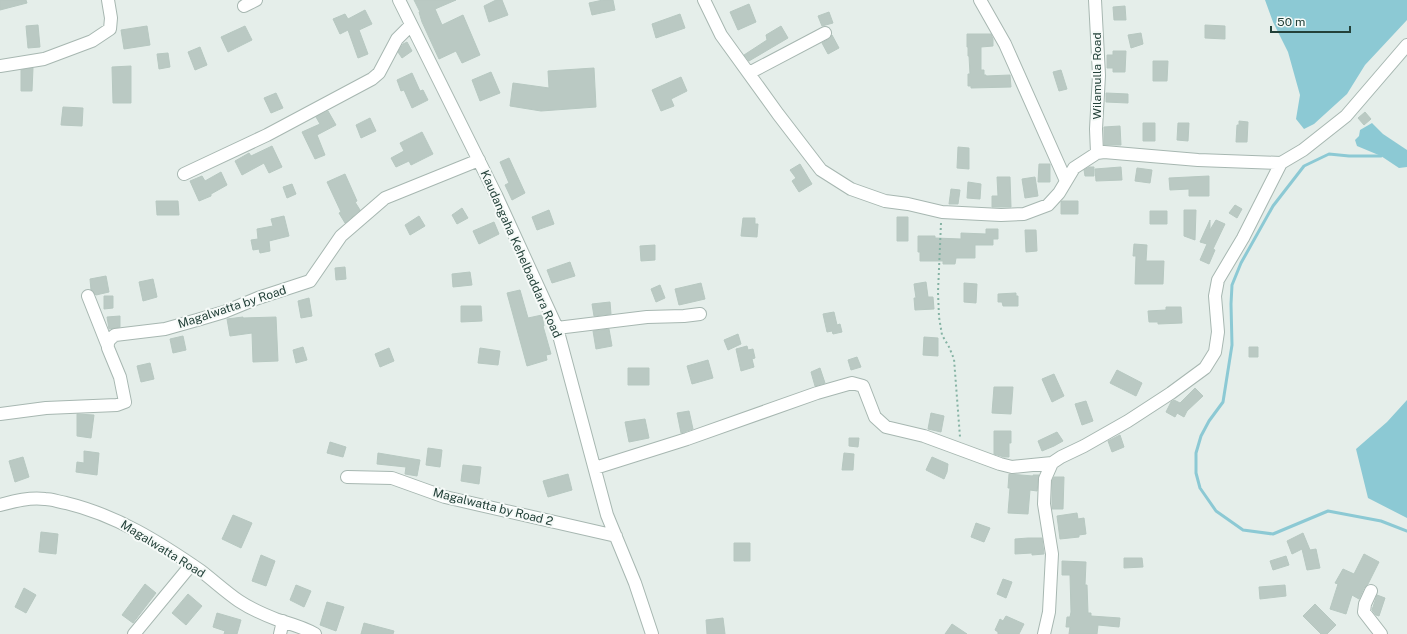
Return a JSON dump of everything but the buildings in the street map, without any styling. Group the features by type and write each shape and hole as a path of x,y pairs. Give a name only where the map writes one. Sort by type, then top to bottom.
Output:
{"street":[{"path":"0,66 44,59 92,40 110,29 111,18 108,0"},
{"path":"244,6 256,0"},
{"name":"Kaudangaha Kehelbaddara Road","path":"399,0 410,25 496,195 557,328 607,515 634,583 652,634"},
{"path":"704,0 721,35 821,170 851,188 885,201 908,204 942,212 1001,215 1024,214 1048,205 1059,193 1074,168 1096,153 1119,152 1198,160 1281,164"},
{"path":"980,0 1005,44 1066,181"},
{"name":"Wilamulla Road","path":"1095,0 1099,75 1096,153"},
{"path":"184,174 266,135 372,79 379,73 397,39 410,25"},
{"path":"749,73 824,33"},
{"path":"595,468 687,438 809,395 852,383 863,386 875,417 886,427 924,436 1012,467 1052,463 1128,421 1171,393 1205,368 1215,352 1218,332 1215,296 1218,280 1243,238 1281,164 1303,150 1346,116 1407,45"},
{"name":"Magalwatta by Road","path":"107,344 109,339 115,335 165,329 224,312 258,298 310,281 341,236 386,198 479,160"},
{"path":"0,414 46,408 117,405 125,402 120,378 88,296"},
{"path":"557,328 647,317 700,314"},
{"path":"1044,634 1049,612 1052,554 1044,504 1045,479 1052,463"},
{"name":"Magalwatta by Road 2","path":"347,477 392,478 445,497 616,536"},
{"name":"Magalwatta Road","path":"0,505 19,500 45,498 82,507 130,526 192,565 239,601 257,611 315,634"},
{"path":"134,634 192,565"},
{"path":"1371,591 1365,604 1364,612 1381,634"},
{"path":"280,634 283,621"}],"path":[{"path":"942,212 938,284 939,317 942,335 954,359 961,450"}],"water":[{"path":"1265,0 1407,0 1407,20 1365,65 1347,94 1314,124 1304,129 1296,119 1300,95 1288,52 1273,22"},
{"path":"1372,123 1383,134 1407,150 1407,167 1399,168 1381,156 1357,146 1355,140 1359,136 1360,130"},
{"path":"1407,400 1407,518 1368,498 1356,449 1387,422"}],"waterway":[{"path":"1381,156 1349,156 1329,154 1304,166 1273,206 1241,263 1232,285 1232,345 1223,402 1209,421 1201,436 1196,453 1196,473 1200,488 1216,511 1243,530 1273,534 1328,511 1381,521 1407,531"}]}
